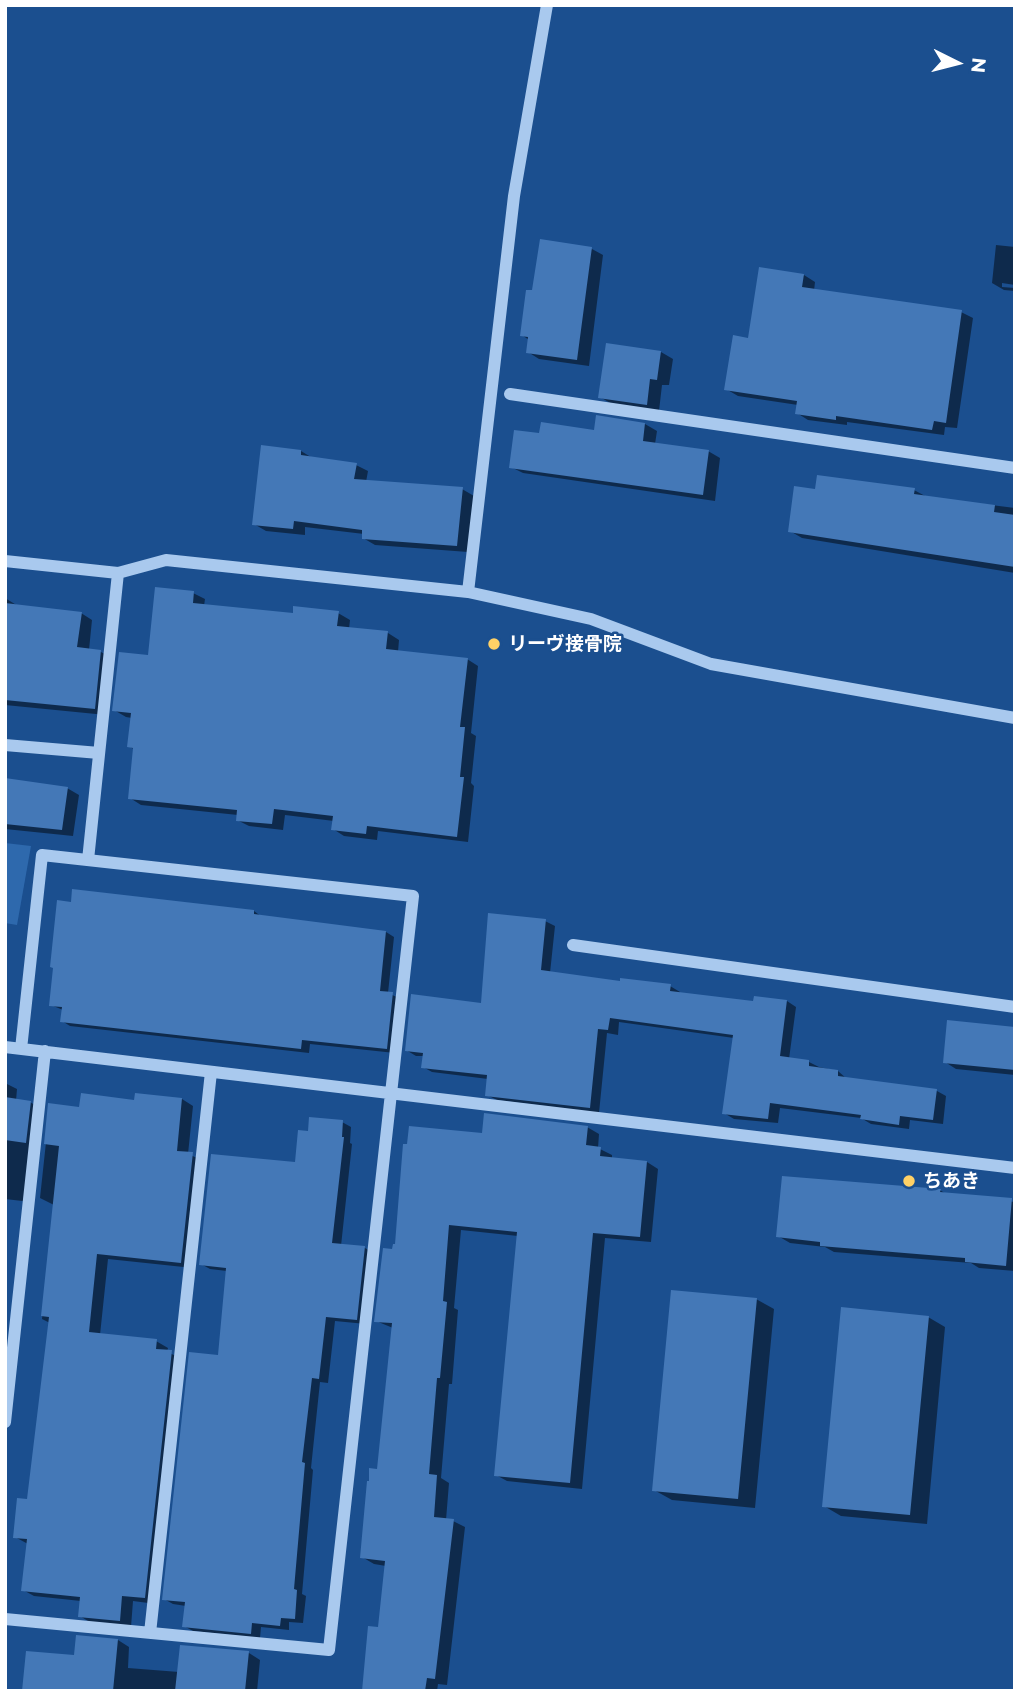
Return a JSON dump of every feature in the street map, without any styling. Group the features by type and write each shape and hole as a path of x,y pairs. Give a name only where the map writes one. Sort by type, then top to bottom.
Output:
{"street":[{"path":"468,592 513,196 547,5"},
{"path":"510,394 1015,468"},
{"path":"5,561 118,573 166,560 468,592 591,619 710,664 1015,718"},
{"path":"88,860 118,573"},
{"path":"5,745 99,753"},
{"path":"5,1619 329,1650 413,896 43,855 21,1049"},
{"path":"573,946 1015,1007"},
{"path":"5,1047 1015,1168"},
{"path":"5,1422 45,1051"},
{"path":"150,1633 211,1072"}],"shaded area":[{"path":"5,843 31,846 17,925 5,923"}],"building":[{"path":"540,239 592,247 577,360 526,353 528,337 520,336 526,290 532,290"},
{"path":"759,267 804,274 802,287 962,310 946,423 934,421 932,430 836,416 836,420 795,414 797,401 724,390 733,335 748,338"},
{"path":"606,343 661,351 657,380 650,379 647,405 598,398"},
{"path":"596,415 645,423 643,441 709,450 703,495 509,468 514,430 539,433 541,422 594,430"},
{"path":"261,445 301,450 301,455 357,463 354,479 463,487 457,546 362,539 362,530 294,521 293,529 252,525"},
{"path":"817,475 915,488 914,494 995,505 994,512 1015,515 1015,567 788,532 794,486 815,489"},
{"path":"155,587 194,591 193,603 293,613 293,606 339,611 337,626 388,631 386,649 468,658 460,727 465,727 460,777 464,777 457,837 367,826 366,834 331,830 333,816 274,809 272,824 236,821 237,810 128,799 133,748 127,747 131,713 112,711 119,652 148,655"},
{"path":"5,603 82,612 77,647 101,650 95,709 5,700"},
{"path":"5,778 68,787 62,830 5,824"},
{"path":"72,889 254,910 254,914 386,931 380,991 393,992 387,1049 302,1040 301,1049 60,1022 62,1007 49,1006 53,968 50,967 57,900 71,902"},
{"path":"488,913 546,919 541,970 620,981 620,978 671,984 670,991 753,1001 754,996 787,1000 780,1056 809,1060 809,1066 838,1070 838,1076 937,1089 933,1120 900,1116 899,1125 860,1119 861,1115 770,1103 768,1119 722,1114 733,1035 610,1018 608,1030 598,1029 590,1108 485,1096 487,1075 421,1068 423,1053 405,1051 411,994 481,1003"},
{"path":"947,1020 1015,1027 1015,1070 943,1063"},
{"path":"81,1093 134,1100 135,1093 182,1098 177,1151 193,1152 181,1263 97,1254 89,1332 157,1339 156,1349 172,1350 145,1598 122,1596 120,1621 78,1617 80,1597 21,1591 27,1539 13,1538 17,1498 27,1499 49,1317 41,1316 59,1146 44,1144 48,1103 79,1107"},
{"path":"5,1097 31,1101 26,1143 5,1140"},
{"path":"484,1113 588,1126 586,1145 601,1147 600,1156 647,1161 640,1237 593,1233 570,1483 494,1476 517,1232 449,1225 443,1301 447,1302 429,1474 437,1475 434,1517 454,1519 435,1679 427,1678 425,1691 362,1691 368,1626 378,1627 385,1561 360,1558 369,1468 377,1469 392,1323 374,1322 383,1248 392,1249 395,1244 403,1144 407,1144 409,1126 482,1133"},
{"path":"309,1117 343,1120 344,1137 332,1243 365,1246 357,1320 326,1317 319,1379 312,1378 302,1462 305,1463 294,1589 297,1590 295,1619 281,1618 280,1626 252,1623 251,1634 182,1627 185,1602 162,1600 189,1352 218,1355 226,1268 199,1265 211,1154 295,1162 298,1130 308,1131"},
{"path":"782,1176 941,1189 940,1192 1012,1198 1006,1266 965,1262 965,1258 820,1246 820,1242 776,1237"},
{"path":"671,1290 757,1298 738,1499 652,1491"},
{"path":"841,1307 929,1316 910,1515 822,1507"},
{"path":"76,1635 118,1639 113,1691 22,1691 26,1651 74,1655"},
{"path":"180,1645 249,1651 245,1691 175,1691"}],"place":[{"name":"リーヴ接骨院","path":"494,644"},
{"name":"ちあき","path":"909,1181"}]}
